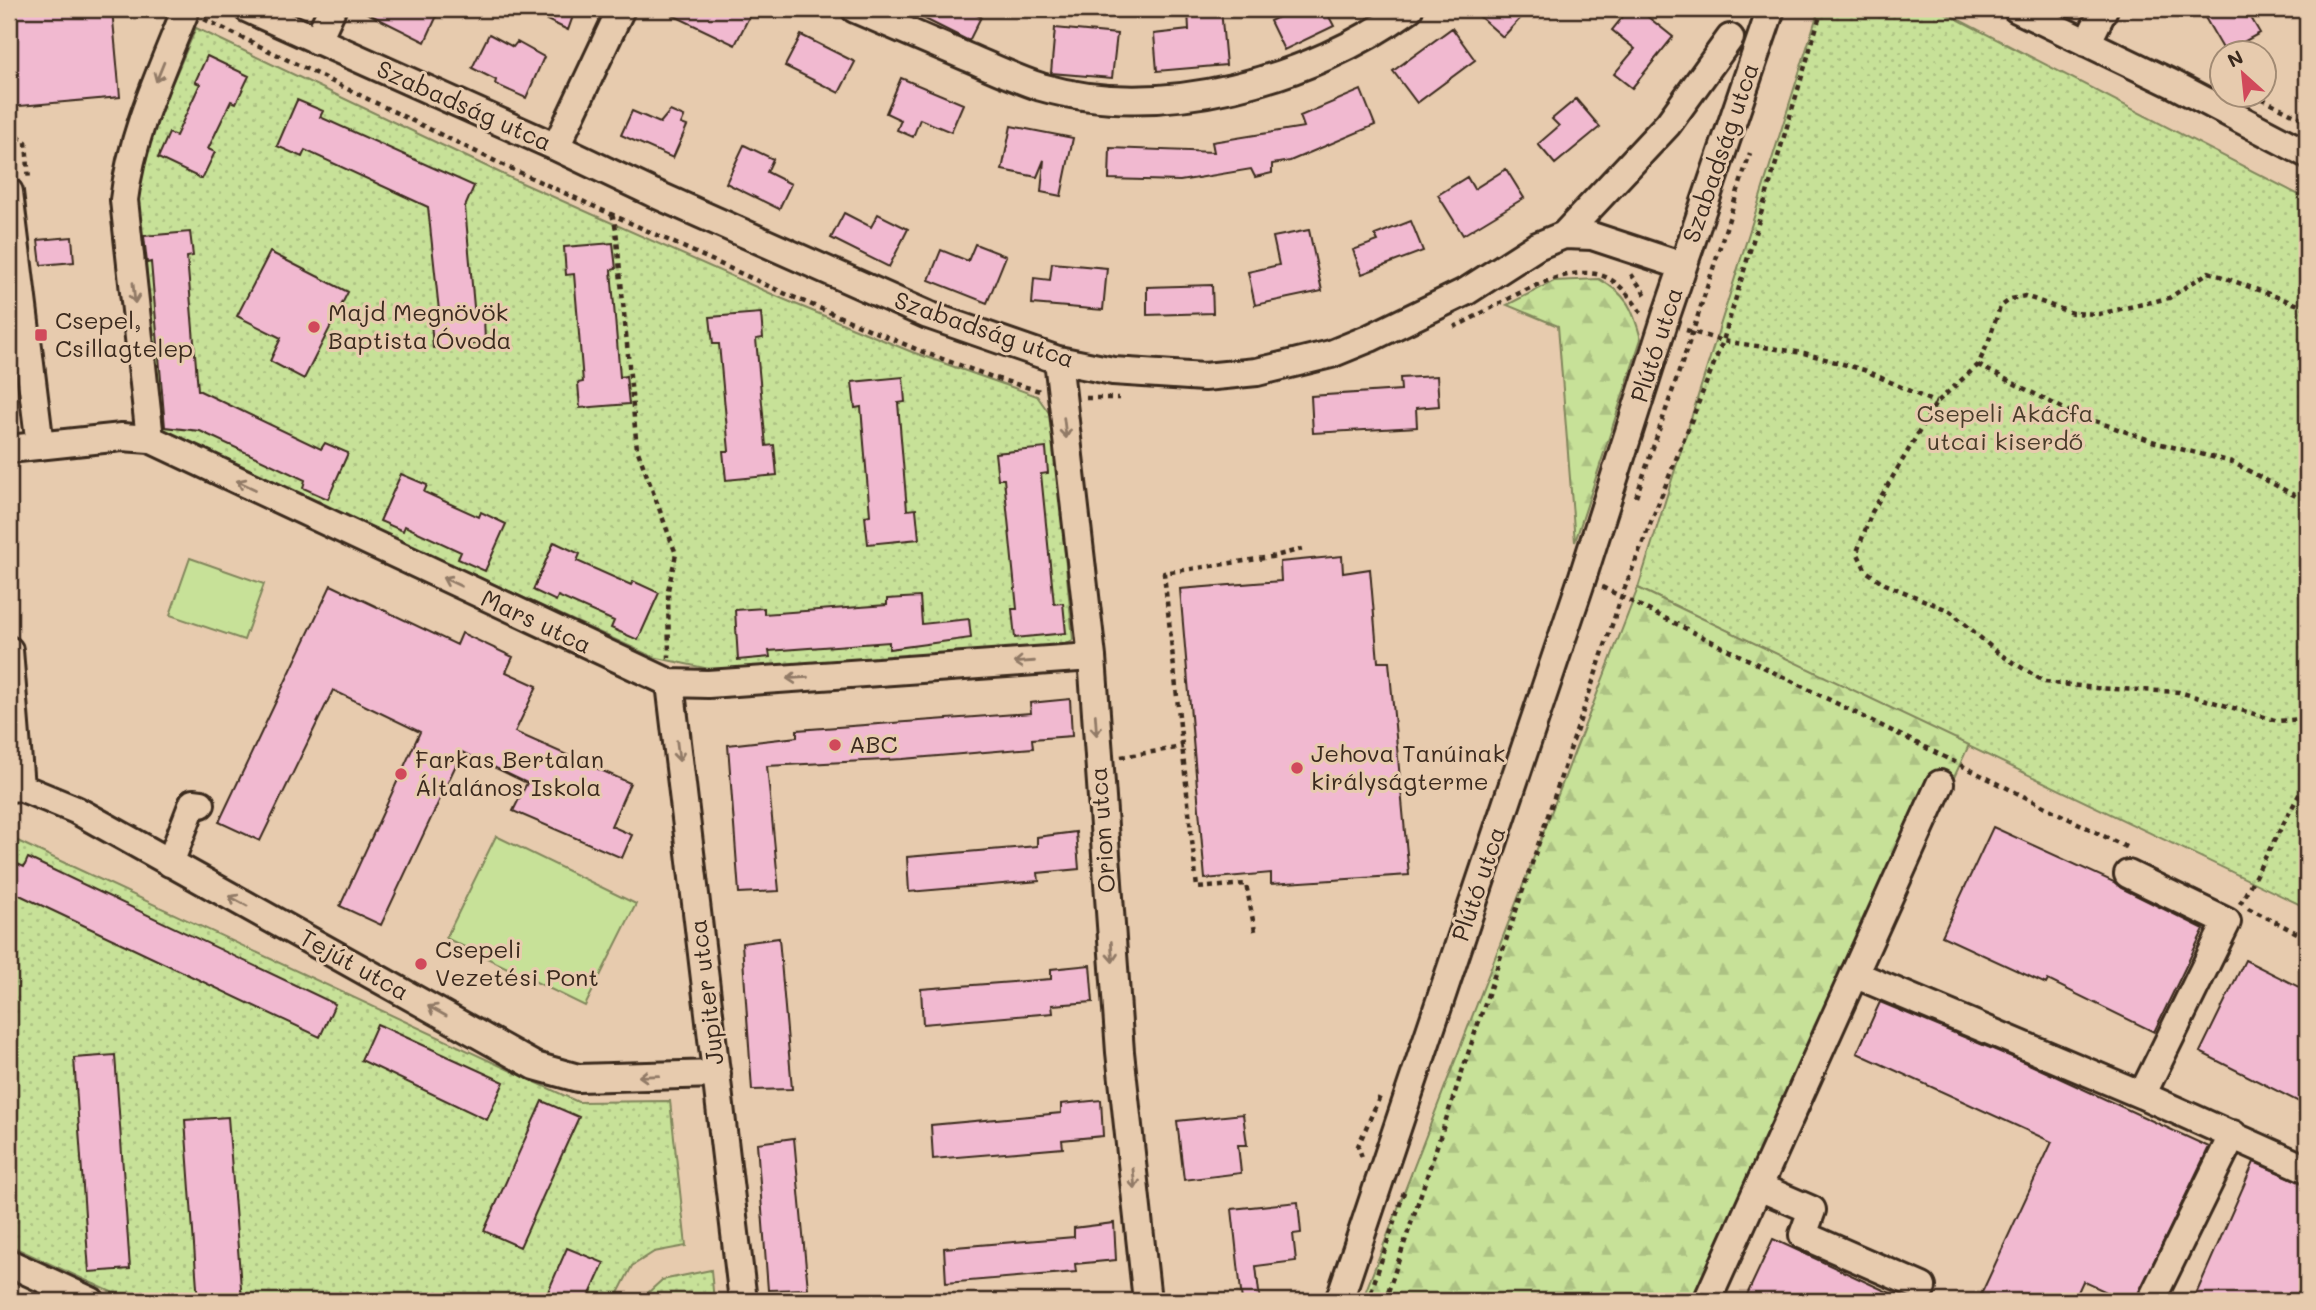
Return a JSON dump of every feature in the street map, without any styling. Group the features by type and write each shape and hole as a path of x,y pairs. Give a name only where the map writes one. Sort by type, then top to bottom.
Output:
{"street":[{"path":"150,439 124,200 128,166 138,128 186,9"},
{"name":"Szabadság utca","path":"248,9 928,315 1058,360 1113,371 1204,377 1256,372 1331,354 1423,313 1478,284 1537,246 1564,235 1592,236 1683,266 1771,9"},
{"path":"317,41 332,9"},
{"path":"556,147 621,9"},
{"path":"855,9 1042,87 1100,97 1141,100 1247,85 1289,72 1338,52 1381,30 1409,9"},
{"path":"2020,9 2307,154"},
{"path":"2087,43 2104,9"},
{"path":"1564,235 1668,124 1730,38"},
{"path":"9,192 40,446"},
{"name":"Plútó utca","path":"1339,1301 1683,266"},
{"name":"Orion utca","path":"1058,360 1092,657 1120,1052 1147,1301"},
{"name":"Mars utca","path":"9,449 122,437 150,439 670,683 708,684 1092,657"},
{"path":"9,650 15,787"},
{"name":"Jupiter utca","path":"670,683 743,1301"},
{"path":"1707,1301 1940,784"},
{"name":"Tejút utca","path":"15,787 76,810 535,1066 578,1078 717,1074"},
{"path":"170,863 193,803 201,804"},
{"path":"2135,864 2227,922 2142,1095"},
{"path":"1854,974 2142,1095 2307,1168"},
{"path":"2151,1301 2233,1134"},
{"path":"1759,1187 1812,1210 1803,1235 1922,1287"},
{"path":"9,1263 92,1301"}],"path":[{"path":"186,9 502,164 656,234"},
{"path":"1385,1301 1622,595 1723,341 1822,9"},
{"path":"2278,106 2307,121"},
{"path":"612,213 616,229 637,449 676,554 668,590 670,683"},
{"path":"1625,266 1665,320 1723,341 1804,354 1864,370 1936,403"},
{"path":"2307,308 2209,272 2169,298 2099,314 2072,313 2025,296 2011,299 2000,307 1989,343 1978,365 1936,403 1872,512 1857,552 1866,571 1885,584 1951,611 1998,653 2045,681 2096,688 2179,692 2278,721 2302,719 2307,715"},
{"path":"1479,316 1547,279 1576,274 1601,275 1628,294 1646,321 1665,320 1696,324"},
{"path":"1978,365 2072,413 2161,444 2232,462 2307,502"},
{"path":"1255,931 1246,884 1197,888 1164,573 1271,557 1302,549"},
{"path":"1581,579 1622,595 2135,864"},
{"path":"1098,762 1183,747"},
{"path":"2307,779 2240,904 2307,938"}],"green space":[{"name":"Csepeli Akácfa utcai kiserdő","path":"1819,9 1938,9 2307,199 2307,908 1638,588"},
{"path":"196,28 513,179 783,299 912,352 1037,396 1052,417 1073,640 1060,647 714,670 653,657 156,429 134,212 138,162"},
{"path":"1599,279 1616,290 1627,303 1641,339 1575,542 1558,326 1507,305 1554,281"},
{"path":"190,558 264,584 244,640 170,615"},
{"path":"1638,588 1969,745 1712,1301 1362,1301"},
{"path":"496,836 636,904 585,1006 446,938"},
{"path":"9,837 578,1102 670,1101 686,1246 654,1252 632,1266 614,1301 131,1301 9,1245"},
{"path":"711,1270 714,1301 639,1301 662,1280"}],"building":[{"path":"112,9 120,97 9,107 9,11"},
{"path":"359,9 440,9 425,42"},
{"path":"524,9 564,9 574,13 568,30"},
{"path":"660,9 753,9 735,45"},
{"path":"905,9 965,9 981,17 969,41"},
{"path":"1188,9 1221,9 1226,65 1157,71 1154,34 1189,30"},
{"path":"1295,9 1325,9 1334,26 1284,50 1270,21"},
{"path":"1471,9 1529,9 1503,37"},
{"path":"1629,9 1638,9 1673,37 1632,88 1614,74 1635,49 1612,30"},
{"path":"2200,9 2246,9 2260,33 2251,38 2217,38"},
{"path":"1055,28 1117,34 1112,78 1051,73"},
{"path":"1452,28 1475,60 1417,103 1393,71"},
{"path":"489,34 513,47 517,42 544,57 526,98 495,84 496,80 472,68"},
{"path":"801,35 855,62 839,93 785,66"},
{"path":"207,56 249,76 236,103 231,101 208,149 215,152 202,179 158,158 169,133 176,136 200,84 195,82"},
{"path":"901,78 963,104 951,132 920,119 913,137 897,130 901,120 886,113"},
{"path":"1361,90 1375,125 1290,161 1272,164 1272,173 1255,177 1251,169 1180,181 1109,179 1110,148 1214,152 1212,142 1304,127 1300,116"},
{"path":"1576,99 1600,127 1555,164 1538,144 1559,126 1552,119"},
{"path":"297,100 323,111 320,117 474,186 465,207 475,318 484,316 485,343 433,348 431,321 440,320 428,207 305,150 302,157 277,146"},
{"path":"632,111 660,123 670,111 684,117 681,124 687,126 673,158 621,135"},
{"path":"1011,126 1073,138 1061,196 1041,192 1044,160 1037,177 1002,170"},
{"path":"744,145 773,159 767,172 791,184 779,209 726,183"},
{"path":"1506,169 1524,198 1463,235 1438,195 1467,177 1474,189"},
{"path":"844,213 871,227 878,214 908,229 889,267 831,238"},
{"path":"1411,221 1423,251 1362,274 1353,250 1378,241 1375,235"},
{"path":"1309,230 1322,291 1255,305 1248,272 1279,265 1273,237"},
{"path":"190,232 193,256 187,257 198,390 321,449 325,443 348,453 328,499 303,488 305,480 200,431 165,427 151,262 147,263 144,236"},
{"path":"72,237 74,262 41,265 38,240"},
{"path":"613,243 616,269 611,270 620,377 626,376 629,404 580,408 578,383 583,382 574,274 566,275 564,247"},
{"path":"975,244 1006,256 987,303 929,280 941,250 968,261"},
{"path":"270,252 348,292 304,379 270,361 281,338 237,316"},
{"path":"1052,263 1107,268 1103,310 1032,304 1034,278 1050,280"},
{"path":"1212,285 1213,313 1147,315 1147,287"},
{"path":"761,313 763,338 756,339 766,446 774,445 777,475 726,480 723,451 729,451 719,344 713,344 710,317"},
{"path":"1437,376 1439,406 1416,408 1417,427 1313,433 1311,396 1401,390 1400,378"},
{"path":"903,377 905,402 898,403 907,510 916,509 919,539 868,544 865,516 870,515 861,407 855,408 852,382"},
{"path":"1046,448 1048,473 1041,474 1054,604 1063,603 1066,633 1015,638 1012,609 1017,609 1004,479 998,479 995,453"},
{"path":"401,474 427,485 424,492 479,517 481,512 506,524 485,571 458,559 461,552 405,526 403,531 380,521"},
{"path":"554,542 580,554 577,561 631,585 633,581 659,593 638,640 611,628 614,621 558,596 556,601 533,590"},
{"name":"Jehova Tanúinak királyságterme","path":"1342,556 1343,573 1370,569 1378,662 1389,662 1409,875 1271,884 1271,873 1205,879 1180,589 1281,581 1280,562"},
{"path":"331,585 457,645 462,633 513,657 506,672 537,686 515,732 630,783 611,826 632,835 622,858 513,811 527,783 462,752 381,925 340,906 420,732 333,690 260,841 219,822"},
{"path":"920,597 922,624 969,619 971,638 889,649 889,642 769,651 770,657 738,660 735,610 764,608 764,614 887,605 887,599"},
{"path":"1070,699 1072,736 1032,739 1033,748 903,759 767,766 779,891 739,893 728,745 797,737 797,730 1031,713 1030,703"},
{"path":"1993,827 2114,882 2204,929 2154,1032 2048,980 2046,984 1942,936"},
{"path":"1076,832 1079,869 1038,873 1039,881 909,892 907,857 1037,846 1037,837"},
{"path":"28,858 335,1004 320,1037 9,890 9,860 24,867"},
{"path":"779,938 792,1089 752,1090 742,943"},
{"path":"2245,960 2307,991 2307,1106 2200,1052"},
{"path":"1090,965 1093,1002 1052,1005 1053,1013 923,1024 921,989 1051,979 1051,969"},
{"path":"1880,1002 2031,1065 2209,1147 2135,1301 2126,1301 2083,1281 2074,1301 1978,1301 2052,1142 1857,1053"},
{"path":"377,1024 504,1082 487,1120 361,1060"},
{"path":"115,1055 130,1269 89,1272 74,1058"},
{"path":"1101,1100 1103,1136 1062,1140 1063,1148 933,1159 931,1125 1061,1113 1061,1104"},
{"path":"542,1101 579,1117 520,1247 484,1231"},
{"path":"1243,1114 1247,1145 1238,1145 1241,1173 1184,1180 1177,1121"},
{"path":"228,1117 242,1301 198,1301 185,1120"},
{"path":"794,1138 808,1289 768,1290 757,1143"},
{"path":"2254,1162 2307,1185 2307,1301 2193,1301"},
{"path":"1298,1202 1301,1233 1293,1234 1296,1261 1256,1266 1260,1301 1242,1301 1232,1209"},
{"path":"1114,1223 1116,1260 1075,1264 1076,1272 946,1283 944,1248 1074,1237 1074,1228"},
{"path":"1773,1239 1907,1301 1744,1301"},
{"path":"567,1248 604,1263 587,1301 544,1301"}],"place":[{"name":"Majd Megnövök Baptista Óvoda","path":"314,327"},
{"name":"Csepel, Csillagtelep","path":"41,335"},
{"name":"ABC","path":"835,745"},
{"name":"Jehova Tanúinak királyságterme","path":"1297,768"},
{"name":"Farkas Bertalan Általános Iskola","path":"401,774"},
{"name":"Csepeli Vezetési Pont","path":"421,964"}]}
